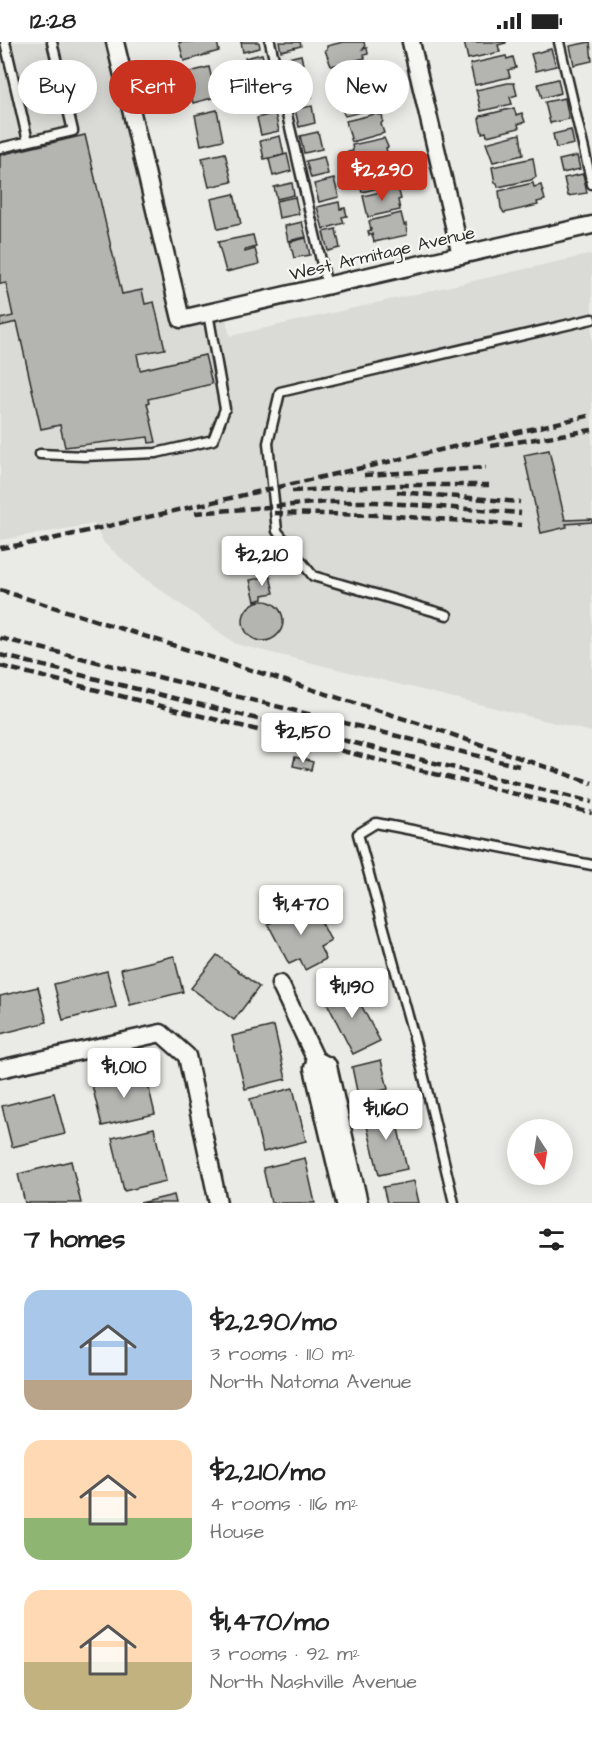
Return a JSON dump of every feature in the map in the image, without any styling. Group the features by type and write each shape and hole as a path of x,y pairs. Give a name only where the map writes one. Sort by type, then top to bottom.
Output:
{"street":[{"name":"West Armitage Avenue","path":"115,42 181,319 592,225"},
{"path":"411,42 461,255"},
{"path":"280,984 316,1060 327,1066 359,1203"},
{"path":"0,1070 161,1033 187,1056 218,1203"},
{"path":"316,1060 313,1068 345,1203"}],"lane":[{"path":"5,42 28,141"},
{"path":"0,148 73,131 52,42"},
{"path":"270,42 327,286"},
{"path":"559,42 592,184"},
{"path":"40,454 84,456 156,453 213,440 225,409 208,313"},
{"path":"447,615 313,576 277,531 268,443 280,392 592,319"},
{"path":"454,1203 418,1052 358,834 376,823 592,865"}],"shaded area":[{"path":"0,42 126,42 130,60 109,60 109,114 143,114 190,311 222,304 230,336 592,254 592,732 236,644 140,575 104,543 94,524 0,540"}],"building":[{"path":"179,42 217,42 219,51 184,60"},
{"path":"241,42 259,42 260,48 243,52"},
{"path":"279,42 300,42 301,46 281,51"},
{"path":"343,42 364,42 363,49 367,48 368,54 364,55 365,58 356,60 329,60 325,50 327,46"},
{"path":"464,42 506,43 498,45 500,52 468,59"},
{"path":"590,42 592,61 574,65 570,46"},
{"path":"551,49 556,66 536,71 531,54"},
{"path":"262,54 264,60 246,60 245,58"},
{"path":"301,55 302,60 283,60"},
{"path":"506,56 507,59 513,57 516,68 508,70 510,77 475,85 470,64"},
{"path":"208,67 208,99 196,102 196,70"},
{"path":"558,79 561,93 542,98 538,84"},
{"path":"514,83 517,95 510,97 512,104 481,111 476,90"},
{"path":"565,98 569,119 550,123 545,102"},
{"path":"514,108 516,115 522,113 525,122 518,124 519,128 487,136 486,132 482,133 479,119 481,116"},
{"path":"208,112 208,114 218,114 223,140 201,145 195,115"},
{"path":"313,112 315,123 299,127 296,114 313,114"},
{"path":"275,114 279,131 261,135 257,118"},
{"path":"382,114 381,124 384,133 352,142 346,121"},
{"path":"571,130 574,144 556,148 553,134"},
{"path":"318,132 322,149 304,153 300,136"},
{"path":"520,134 523,155 493,162 486,143"},
{"path":"85,135 122,294 142,290 145,304 154,302 165,349 137,354 140,370 205,355 212,384 148,399 156,442 149,443 148,437 65,447 60,425 41,429 17,322 0,326 0,319 13,316 6,283 0,284 0,155"},
{"path":"280,136 284,155 264,159 260,141"},
{"path":"384,138 388,147 386,148 389,160 346,167 343,153 353,151 352,145"},
{"path":"225,153 232,182 209,187 202,158"},
{"path":"287,154 291,171 273,176 269,159"},
{"path":"577,156 580,169 562,173 559,160"},
{"path":"324,157 328,174 311,178 306,161"},
{"path":"533,158 536,177 498,187 495,183 492,167"},
{"path":"389,163 395,184 362,192 357,179 360,179 358,170"},
{"path":"583,174 587,193 568,196 564,178"},
{"path":"334,179 339,197 319,202 314,184"},
{"path":"292,183 294,195 277,199 274,187"},
{"path":"533,183 534,187 541,185 545,200 537,202 538,205 504,213 501,208 499,191"},
{"path":"398,188 401,199 398,200 400,210 368,217 363,196"},
{"path":"234,194 241,224 218,229 211,199"},
{"path":"295,197 299,214 279,218 276,201"},
{"path":"339,202 340,209 345,208 347,216 342,217 344,223 323,229 317,207"},
{"path":"401,213 404,225 406,224 407,235 374,242 372,234 369,235 368,231 371,230 369,221"},
{"path":"302,222 306,237 288,241 285,226"},
{"path":"336,229 340,248 328,251 323,232"},
{"path":"253,235 256,247 245,250 245,252 255,249 259,264 226,272 218,242"},
{"path":"306,238 310,255 294,258 290,242"},
{"path":"549,450 565,520 592,519 592,522 566,524 567,527 541,533 524,455"},
{"path":"270,576 274,593 263,595 263,599 255,601 250,580"},
{"path":"263,601 271,602 277,607 282,613 282,629 277,635 271,640 263,641 255,640 249,635 244,629 243,621 244,613 249,607 255,602"},
{"path":"295,757 313,762 311,770 293,766"},
{"path":"311,902 331,941 320,947 326,959 305,970 300,959 289,964 268,924"},
{"path":"217,955 259,987 234,1020 191,988"},
{"path":"174,956 183,992 130,1005 121,969"},
{"path":"107,971 116,1007 63,1020 54,984"},
{"path":"350,984 380,1041 353,1054 324,997"},
{"path":"38,987 47,1022 0,1034 0,996"},
{"path":"274,1026 286,1079 245,1089 232,1036"},
{"path":"381,1060 388,1089 358,1096 352,1067"},
{"path":"145,1072 155,1114 102,1126 92,1085"},
{"path":"293,1088 306,1141 263,1152 250,1099"},
{"path":"54,1093 65,1134 12,1147 2,1106"},
{"path":"393,1106 407,1169 379,1175 364,1114"},
{"path":"154,1128 166,1181 124,1191 112,1138"},
{"path":"305,1158 315,1203 271,1203 263,1168"},
{"path":"71,1161 81,1203 25,1203 18,1174"},
{"path":"414,1181 419,1203 387,1203 383,1187"},
{"path":"174,1195 176,1203 140,1203 149,1201"}],"railway":[{"path":"0,548 39,542 592,415"},
{"path":"491,446 592,430"},
{"path":"364,475 486,468"},
{"path":"292,491 402,485 489,485"},
{"path":"397,492 520,502"},
{"path":"195,513 328,502 375,502 521,513"},
{"path":"274,513 380,515 522,525"},
{"path":"0,590 430,727 592,783"},
{"path":"0,638 519,766"},
{"path":"0,655 592,802"},
{"path":"0,666 592,813"}]}
